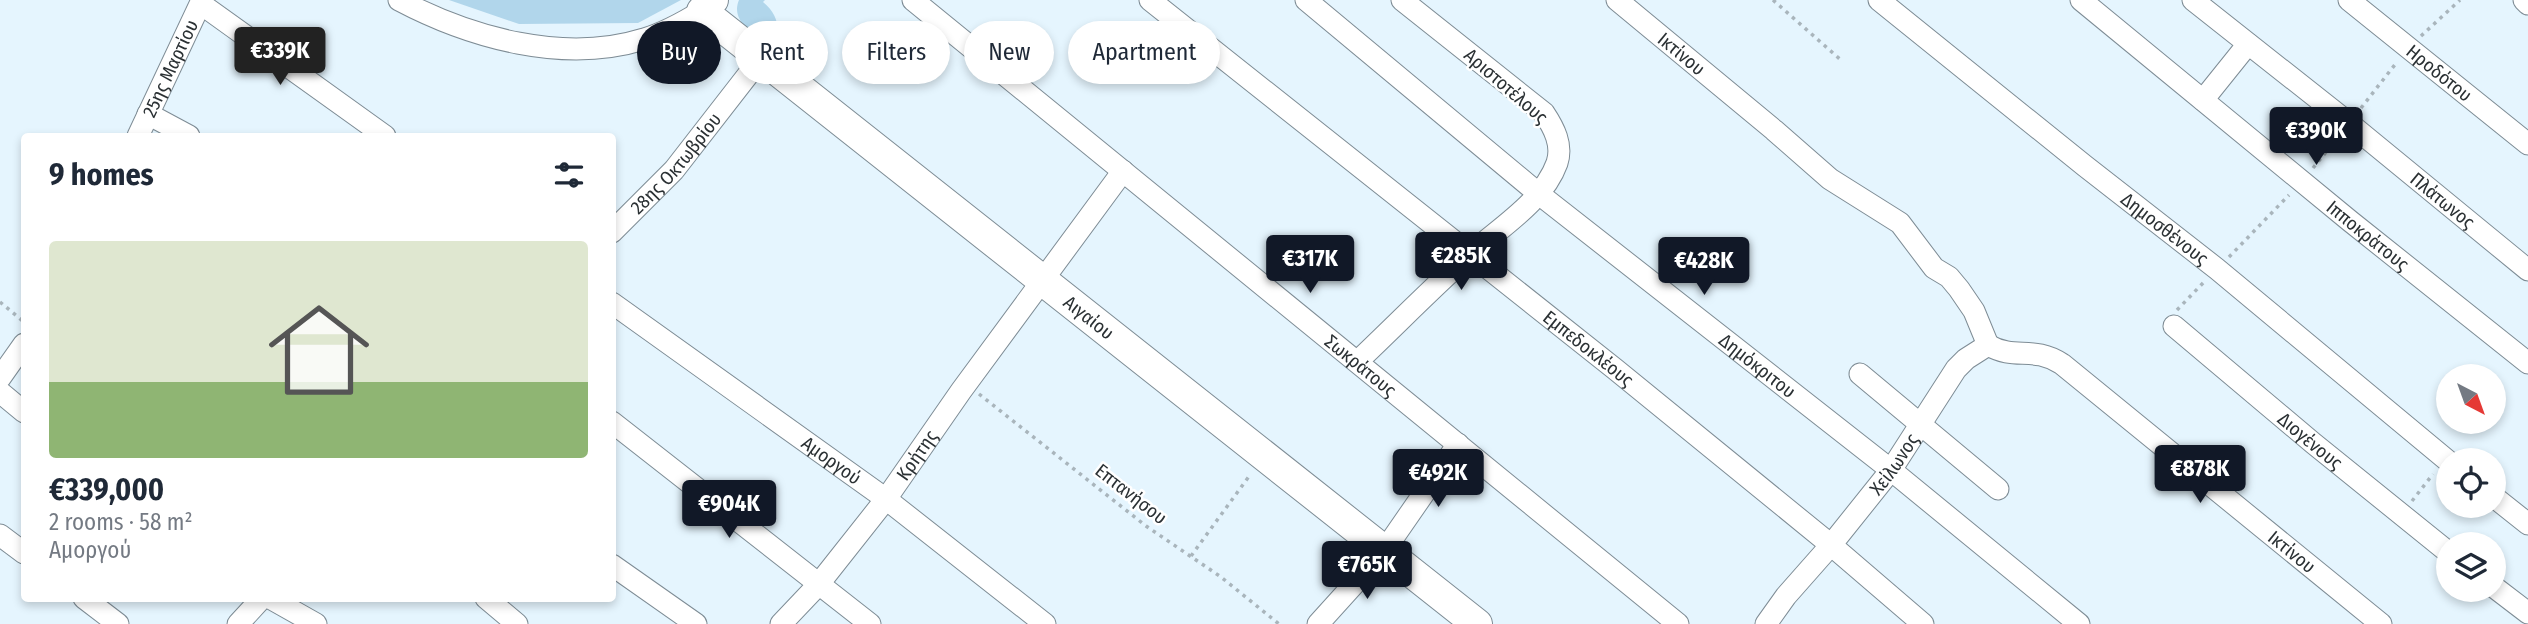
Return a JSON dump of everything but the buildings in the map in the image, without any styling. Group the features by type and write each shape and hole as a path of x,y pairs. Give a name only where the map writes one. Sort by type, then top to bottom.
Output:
{"main road":[{"name":"Αιγαίου","path":"708,6 735,32"},
{"name":"Αιγαίου","path":"794,84 1476,624"}],"street":[{"path":"399,0 498,40 573,48 610,46 644,39 677,26 708,6"},
{"name":"Σωκράτους","path":"913,0 1678,624"},
{"name":"Εμπεδοκλέους","path":"1150,0 1831,545 1923,624"},
{"name":"Δημόκριτου","path":"1306,0 1539,194 1891,470 2079,624"},
{"name":"Αριστοτέλους","path":"1358,362 1469,255 1539,194 1558,162 1559,144 1544,113 1402,0"},
{"name":"Ικτίνου","path":"1617,0 1830,179 1900,223 1934,268 1949,277 1975,311 1988,345 2006,353 2036,352 2062,364 2381,624"},
{"name":"Δημοσθένους","path":"1879,0 2084,166 2217,269 2436,451"},
{"name":"Ιπποκράτους","path":"2081,0 2528,363"},
{"name":"Πλάτωνος","path":"2193,0 2528,270"},
{"name":"Ηροδότου","path":"2349,0 2528,144"},
{"path":"2524,0 2528,4"},
{"path":"202,2 381,133"},
{"name":"25ης Μαρτίου","path":"139,133 202,2"},
{"path":"2203,100 2248,44"},
{"name":"28ης Οκτωβρίου","path":"616,228 674,170 741,84"},
{"path":"148,114 183,133"},
{"name":"Κρήτης","path":"781,624 818,585 886,499 1123,171"},
{"name":"Αμοργού","path":"616,306 886,499 1045,624"},
{"name":"Διογένους","path":"2174,327 2436,542"},
{"name":"Χείλωνος","path":"1766,624 1786,596 1891,470 1956,369 1988,345"},
{"path":"0,378 21,348"},
{"path":"1860,374 1998,489"},
{"path":"0,392 21,410"},
{"path":"616,425 870,624"},
{"path":"1318,624 1384,551 1458,444"},
{"path":"2506,507 2528,524"},
{"path":"0,535 21,551"},
{"path":"616,568 696,624"},
{"path":"2506,596 2528,613"},
{"path":"89,602 118,624"},
{"path":"238,624 258,602"},
{"path":"277,602 316,624"},
{"path":"491,602 517,624"}],"path":[{"path":"1773,0 1842,61"},
{"path":"2174,327 2171,320 2174,313 2302,182 2408,48 2460,0"},
{"path":"0,302 21,320"},
{"name":"Επτανήσου","path":"967,384 1146,526 1221,577 1279,624"},
{"path":"1191,557 1264,456"},
{"path":"2402,514 2436,473"}],"shaded area":[{"path":"449,0 681,0 637,23 519,24"},
{"path":"739,0 765,0 763,2 776,21 741,21 737,8"}]}
